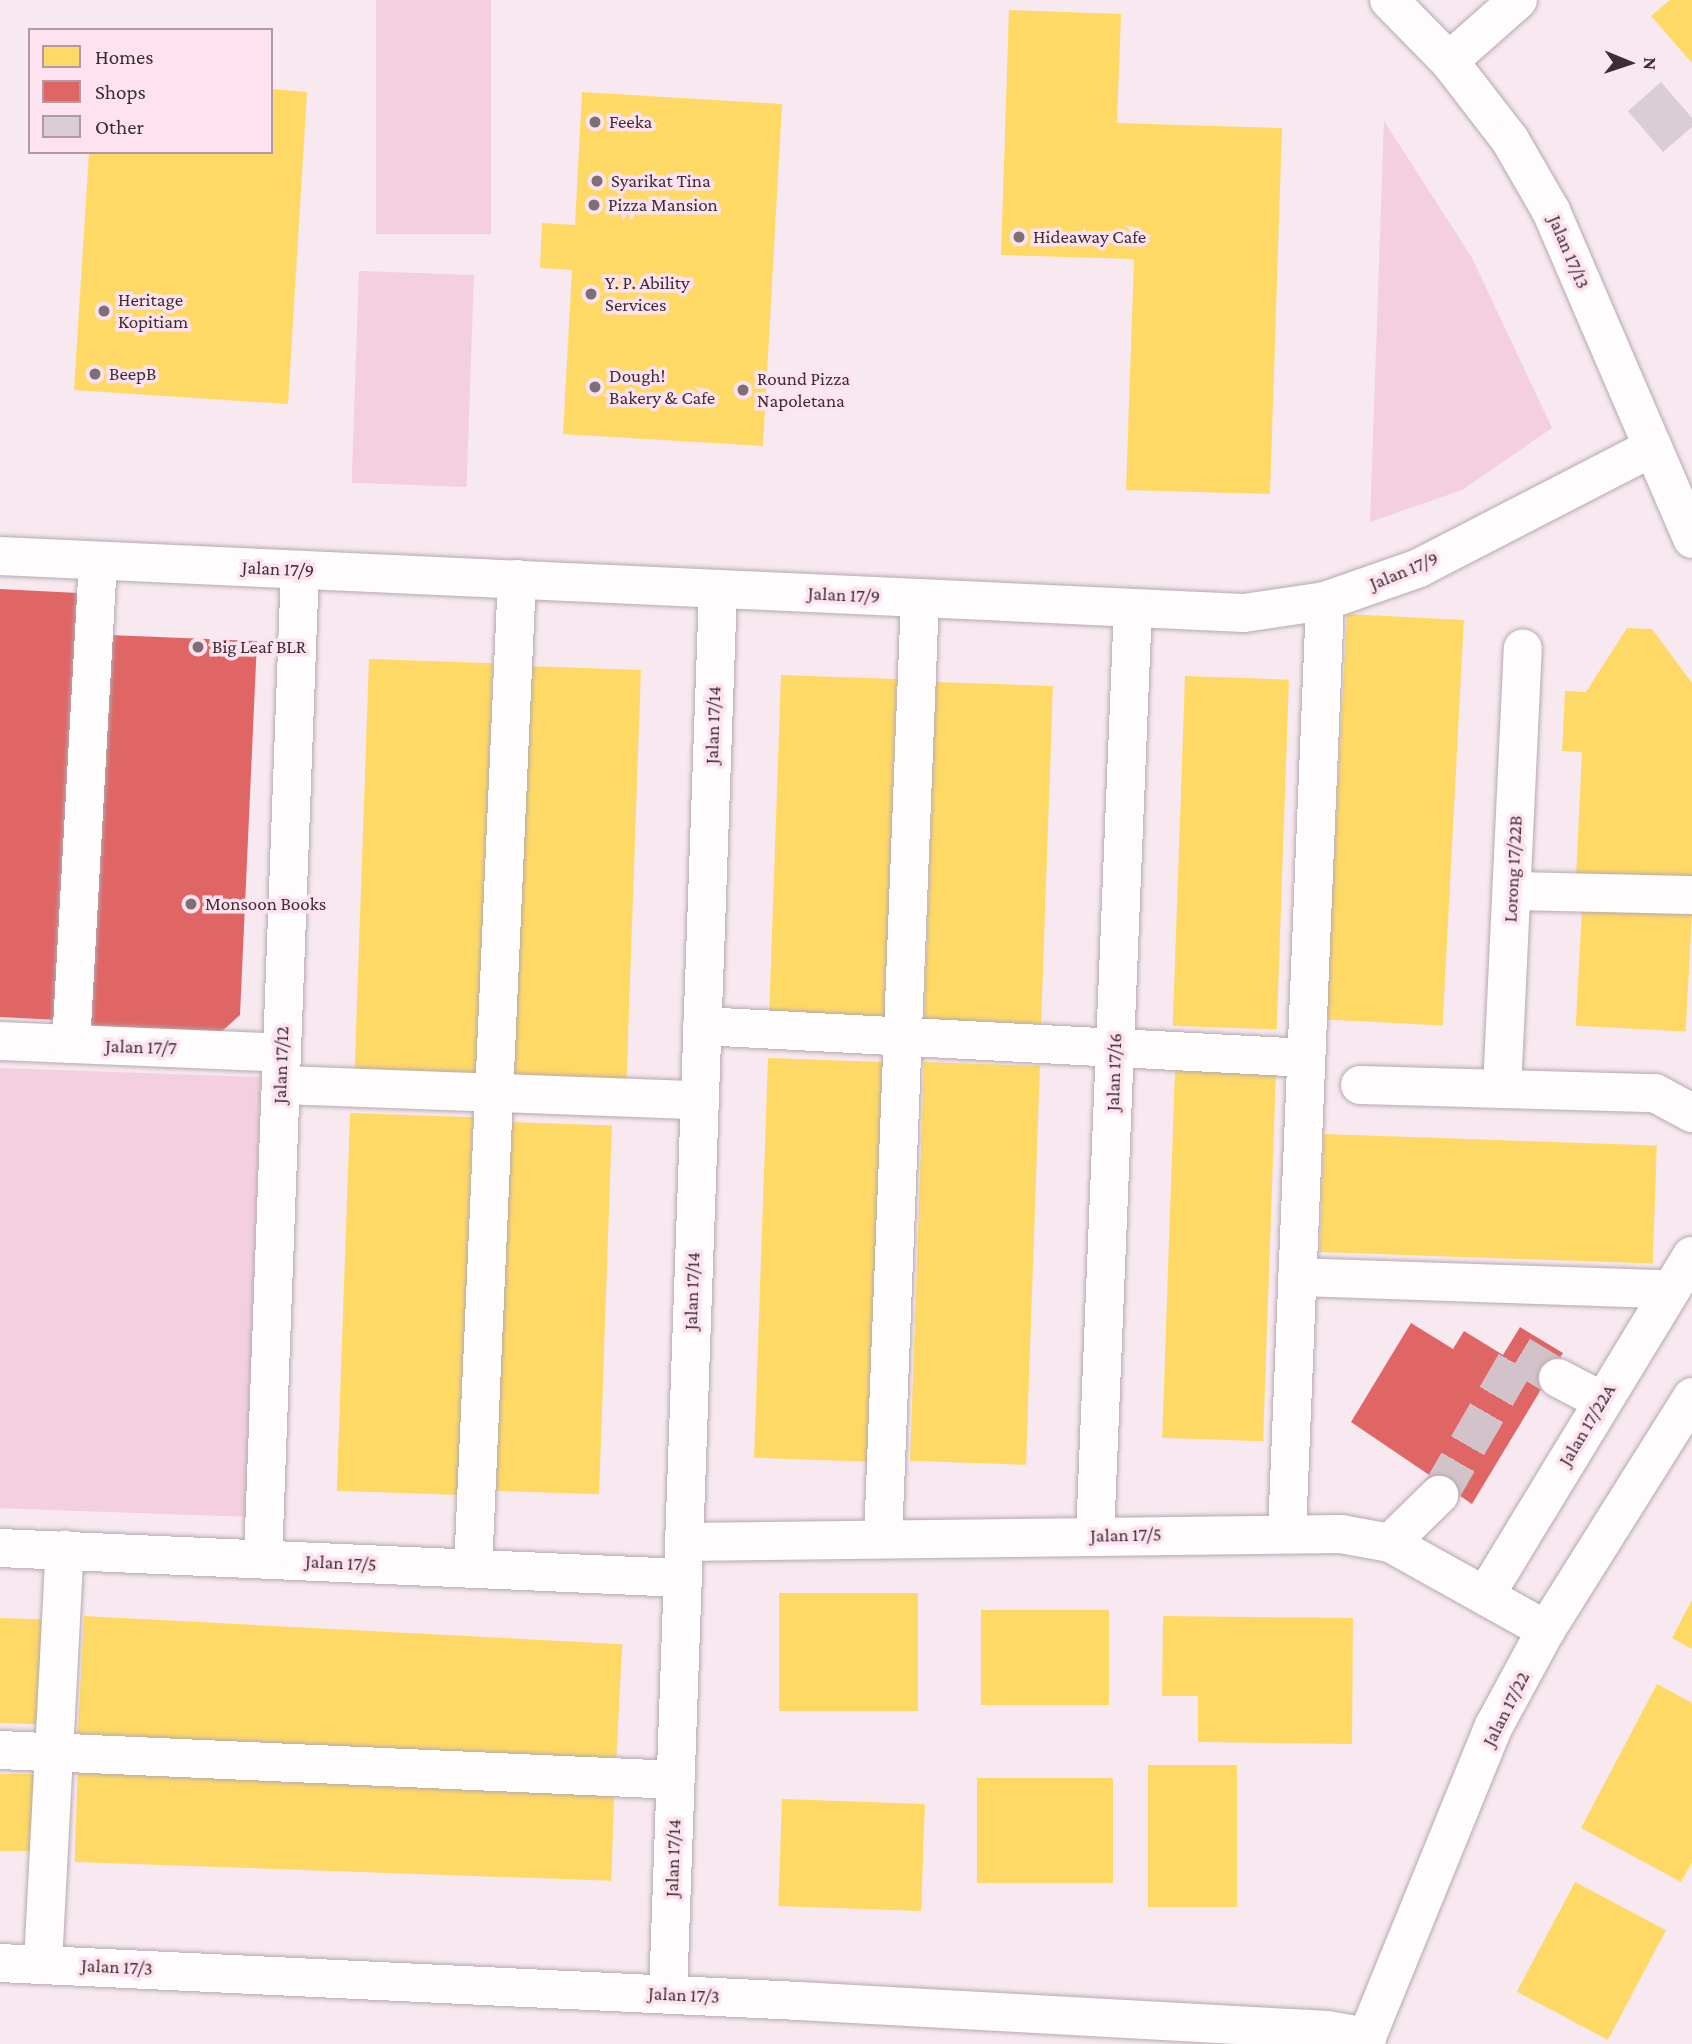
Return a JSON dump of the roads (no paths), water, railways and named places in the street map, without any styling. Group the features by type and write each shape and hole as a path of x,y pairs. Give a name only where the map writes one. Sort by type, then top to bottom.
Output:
{"street":[{"name":"Jalan 17/13","path":"1389,0 1449,61 1510,140 1551,211 1692,539"},
{"path":"1449,61 1518,0"},
{"name":"Jalan 17/9","path":"0,556 1244,613 1325,601 1419,568 1653,447"},
{"path":"71,1044 99,561"},
{"name":"Jalan 17/12","path":"264,1559 300,570"},
{"path":"472,1569 490,1092 517,579"},
{"name":"Jalan 17/14","path":"668,1994 718,589"},
{"path":"883,1539 920,598"},
{"path":"1287,1532 1325,601"},
{"name":"Jalan 17/16","path":"1095,1536 1133,608"},
{"name":"Lorong 17/22B","path":"1502,1089 1523,649"},
{"path":"1512,891 1692,895"},
{"path":"702,1026 1306,1058"},
{"name":"Jalan 17/7","path":"0,1041 71,1044 490,1092 699,1100"},
{"path":"1360,1085 1654,1093 1692,1113"},
{"name":"Jalan 17/22A","path":"1485,1596 1668,1289 1692,1256"},
{"path":"1297,1277 1668,1289"},
{"path":"1558,1378 1602,1401"},
{"name":"Jalan 17/22","path":"1366,2041 1494,1726 1546,1630 1692,1396"},
{"path":"1390,1544 1438,1494"},
{"name":"Jalan 17/5","path":"0,1548 472,1569 683,1560 883,1539 1287,1532 1390,1544 1546,1630"},
{"path":"43,1963 65,1550"},
{"path":"0,1750 675,1780"},
{"name":"Jalan 17/3","path":"0,1963 668,1994 1327,2030 1366,2041"}],"tunnel":[{"path":"1439,1495 1520,1355 1558,1378"}],"place":[{"name":"Feeka","path":"595,122"},
{"name":"Syarikat Tina","path":"597,181"},
{"name":"Pizza Mansion","path":"594,205"},
{"name":"Hideaway Cafe","path":"1019,237"},
{"name":"Y. P. Ability Services","path":"591,294"},
{"name":"Heritage Kopitiam","path":"104,311"},
{"name":"BeepB","path":"95,374"},
{"name":"Dough! Bakery & Cafe","path":"595,387"},
{"name":"Round Pizza Napoletana","path":"743,390"},
{"name":"Big Leaf BLR","path":"198,647"},
{"name":"Monsoon Books","path":"191,904"}]}
